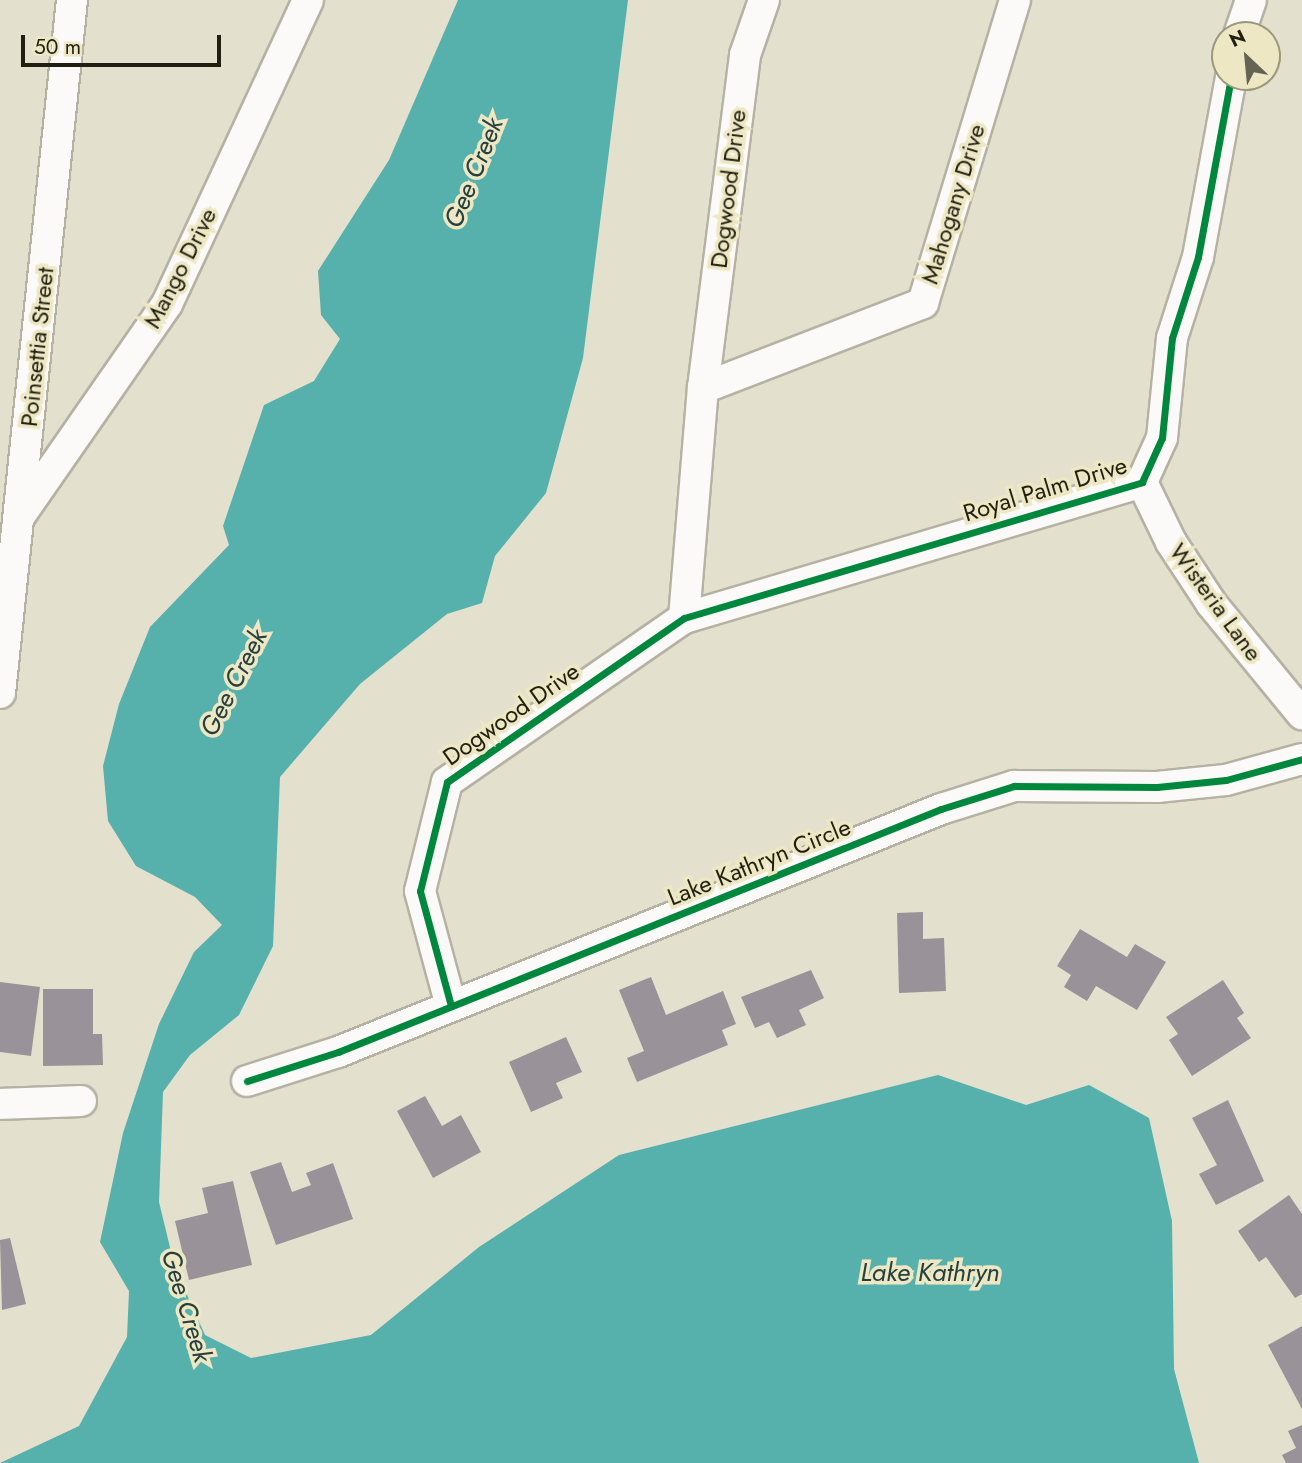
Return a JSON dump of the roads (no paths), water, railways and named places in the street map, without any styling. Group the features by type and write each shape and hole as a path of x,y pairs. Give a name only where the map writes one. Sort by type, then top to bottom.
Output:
{"street":[{"name":"Poinsettia Street","path":"0,693 72,0"},
{"name":"Mango Drive","path":"19,517 167,304 308,0"},
{"name":"Dogwood Drive","path":"451,1006 420,891 447,782 684,618 703,388 745,55 764,0"},
{"name":"Mahogany Drive","path":"703,388 923,303 1015,0"},
{"path":"1244,21 1251,0"},
{"name":"Royal Palm Drive","path":"684,618 1142,482 1162,438 1172,338 1198,257 1228,91"},
{"name":"Wisteria Lane","path":"1142,482 1171,542 1211,603 1302,714"},
{"name":"Lake Kathryn Circle","path":"247,1082 451,1006 941,809 1014,786 1157,787 1226,780 1302,759"},
{"path":"0,1104 81,1101"}],"water":[{"name":"Lake Kathryn","path":"458,0 628,0 583,358 546,493 495,556 482,603 447,614 360,684 280,777 273,946 239,1015 190,1055 163,1092 159,1202 175,1268 205,1335 251,1358 371,1335 479,1247 619,1155 938,1075 1026,1105 1089,1085 1149,1118 1172,1221 1174,1369 1199,1463 0,1463 79,1426 127,1337 129,1291 100,1242 123,1133 159,1024 194,952 222,925 195,897 136,866 108,821 103,766 119,704 150,627 229,545 223,526 264,405 314,381 340,339 321,315 318,271 389,160"}],"water label":[{"name":"Gee Creek","path":"474,173"},
{"name":"Gee Creek","path":"234,683"},
{"name":"Gee Creek","path":"186,1306"}]}
